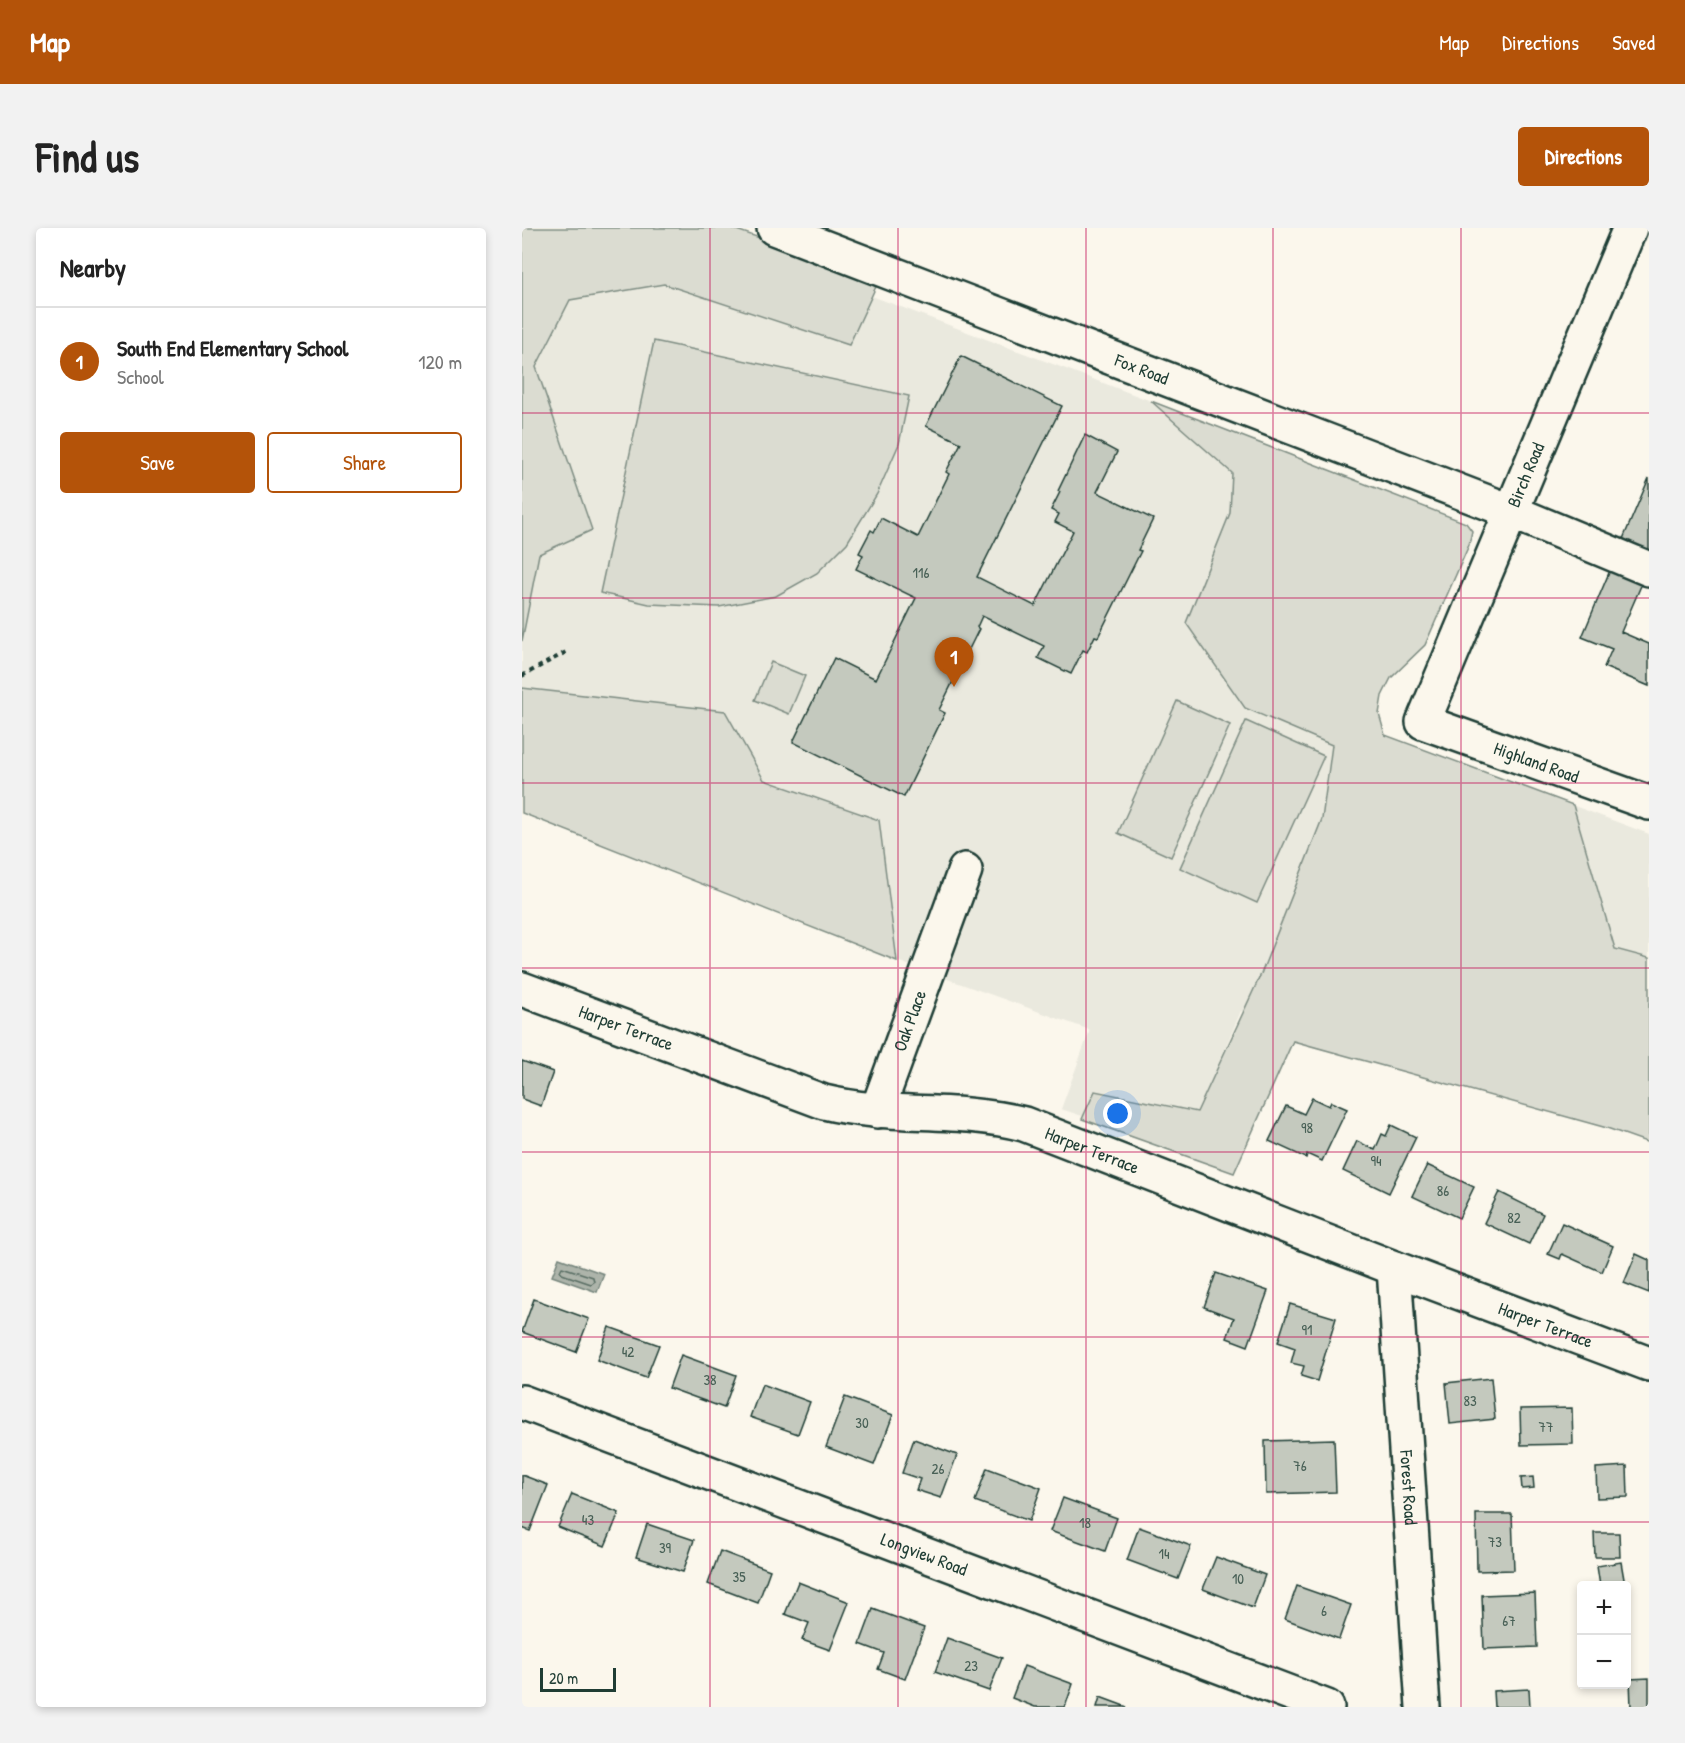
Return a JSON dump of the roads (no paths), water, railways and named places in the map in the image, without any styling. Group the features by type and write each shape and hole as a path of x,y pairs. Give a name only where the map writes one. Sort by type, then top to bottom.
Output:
{"street":[{"name":"Fox Road","path":"774,228 1510,512 1649,569"},
{"name":"Birch Road","path":"1423,722 1510,512 1635,238"},
{"name":"Highland Road","path":"1423,722 1649,803"},
{"name":"Oak Place","path":"877,1111 965,870"},
{"name":"Harper Terrace","path":"522,989 841,1107 988,1117 1024,1124 1649,1364"},
{"name":"Forest Road","path":"1394,1268 1423,1707"},
{"name":"Longview Road","path":"522,1402 1327,1707"}],"water":[{"path":"559,1258 604,1274 597,1292 552,1276"}],"place":[{"name":"South End Elementary School","path":"954,687"}]}
